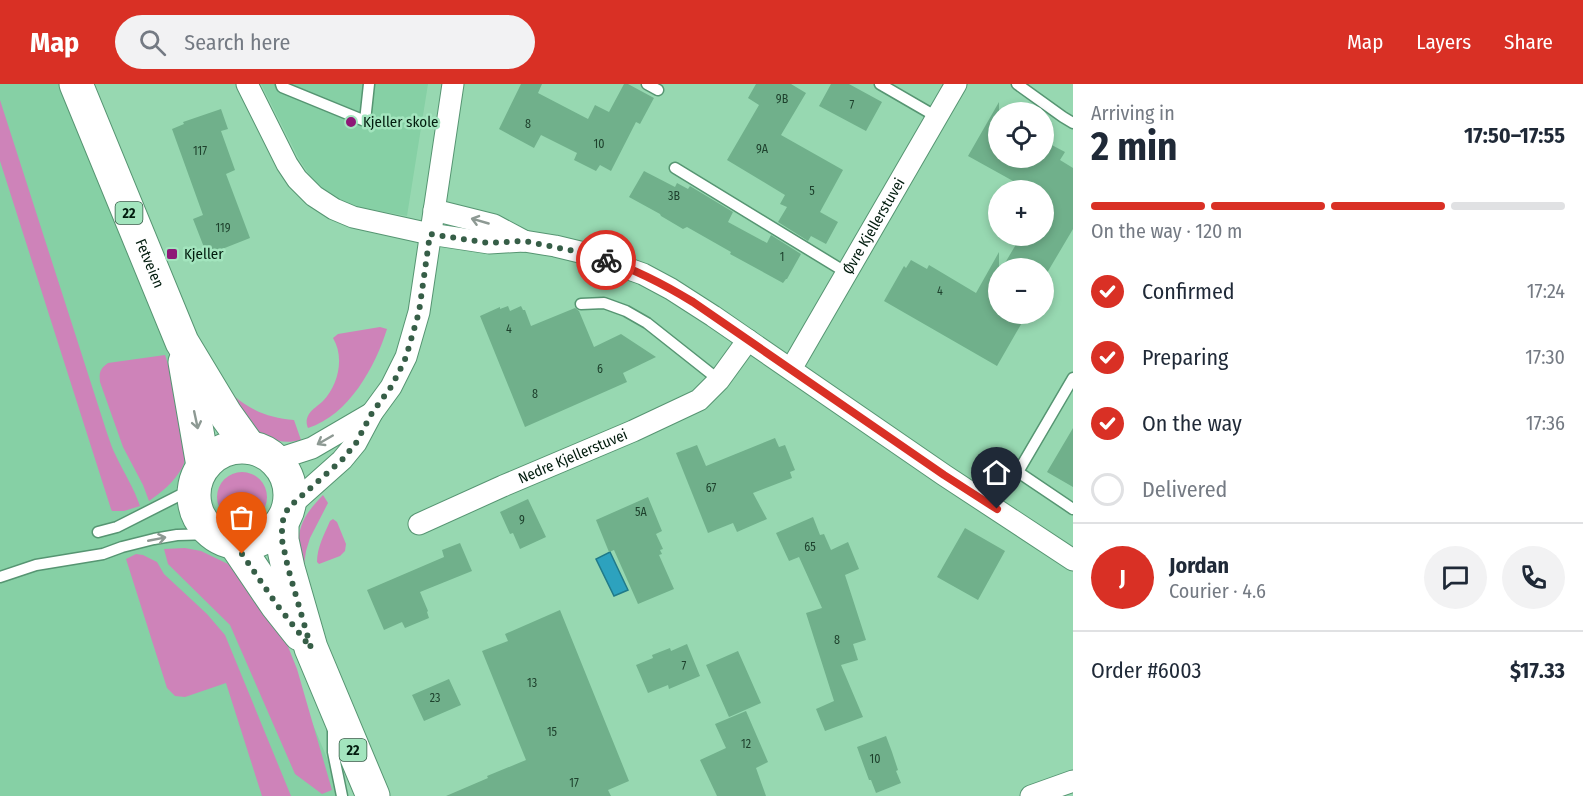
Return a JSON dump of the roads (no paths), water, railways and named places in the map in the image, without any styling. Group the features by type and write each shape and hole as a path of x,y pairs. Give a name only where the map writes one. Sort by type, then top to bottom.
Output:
{"highway":[{"name":"Fetveien","path":"76,84 182,342 226,415 262,454"},
{"name":"Fetveien","path":"182,342 199,477"},
{"path":"199,477 212,457 223,450 236,447 262,454"},
{"name":"22","path":"262,454 283,471 288,483 290,496 282,540 288,568 311,648 373,796"},
{"name":"22","path":"199,477 194,501 197,514 204,525 224,538 311,648"},
{"path":"224,538 248,543 261,539 272,532 285,515"}],"street":[{"path":"247,84 287,164 297,179 314,196 334,209 353,217 430,234 489,243 524,241 584,253 643,274 678,293 944,475 1073,560"},
{"path":"285,515 342,460 356,443 372,413 391,387 406,357 419,312 453,84"},
{"name":"Øvre Kjellerstuvei","path":"791,369 956,84"},
{"path":"434,210 494,225 524,241"},
{"name":"Nedre Kjellerstuvei","path":"419,524 699,400 720,380 748,340"},
{"path":"262,454 312,448 372,413"},
{"path":"1031,796 1073,781"}],"lane":[{"path":"281,84 282,87 365,121 369,84"},
{"path":"647,84 658,90"},
{"path":"880,84 937,117"},
{"path":"1017,84 1073,123"},
{"path":"675,168 847,273"},
{"path":"581,304 604,303 626,311 647,323 720,380"},
{"path":"1073,378 1018,472 1073,509"},
{"path":"98,531 117,527 199,477"},
{"path":"0,577 36,565 104,554 154,539 177,535 224,538"},
{"path":"334,705 333,752 342,796"}],"water":[{"path":"610,552 628,590 614,596 596,559"}],"place":[{"name":"Kjeller skole","path":"351,122"},
{"name":"Kjeller","path":"172,254"}]}
